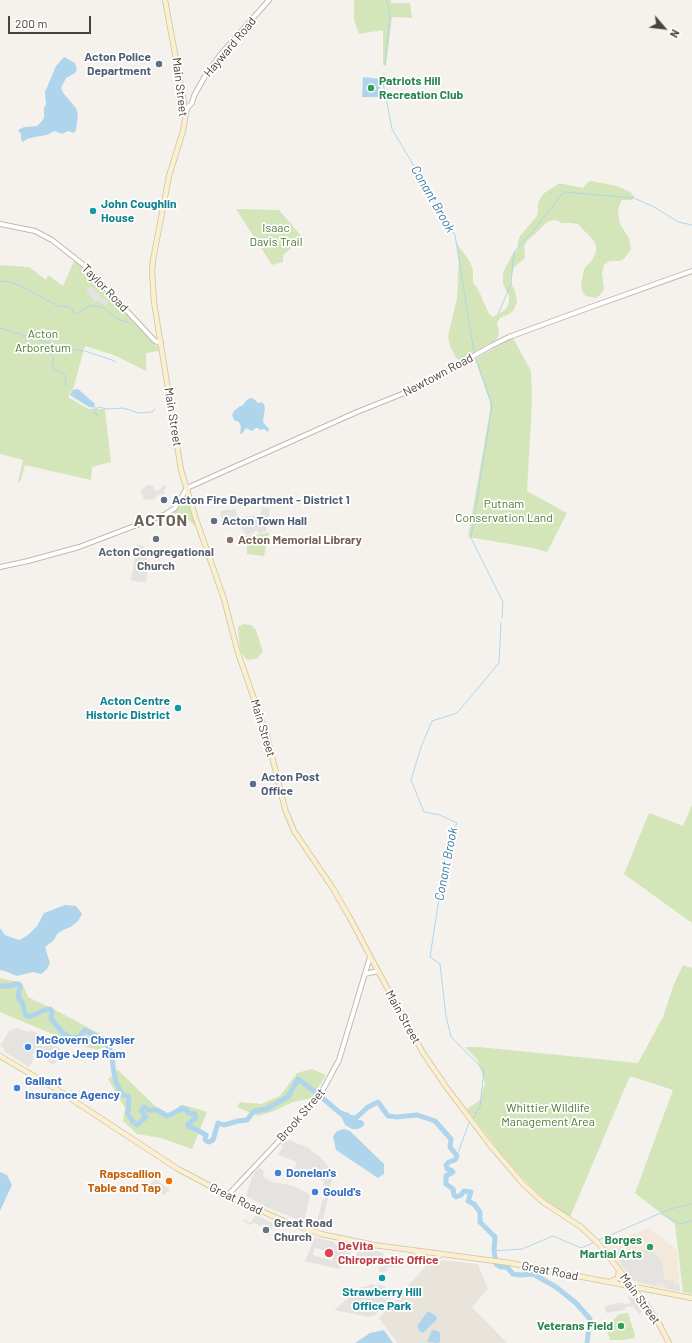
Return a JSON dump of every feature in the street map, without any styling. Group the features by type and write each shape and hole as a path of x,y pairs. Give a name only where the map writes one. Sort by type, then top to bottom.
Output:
{"main road":[{"name":"Main Street","path":"165,0 184,104 185,119 180,142 169,176 152,271 154,302 181,470 196,519 224,599 238,653 267,736 285,809 294,831 332,887 423,1053 471,1122 524,1185 543,1202 590,1235 602,1248 658,1322 669,1343"},
{"name":"Great Road","path":"0,1056 56,1089 178,1169 283,1221 321,1234 374,1246 495,1260 692,1298"},
{"path":"414,1251 431,1261 441,1254"},
{"path":"610,1282 616,1280 619,1270"},
{"path":"642,1300 643,1295 649,1290"}],"street":[{"name":"Hayward Road","path":"185,119 187,108 205,76 221,54 269,0"},
{"path":"184,104 194,96"},
{"path":"184,104 190,104"},
{"name":"Taylor Road","path":"0,224 35,231 52,240 85,266 155,341 161,343"},
{"name":"Newtown Road","path":"187,488 357,412 417,388 491,346 510,337 591,306 692,271"},
{"path":"0,567 79,547 167,513 178,504 187,488"},
{"name":"Brook Street","path":"228,1195 321,1094 339,1060 370,957"},
{"path":"365,974 378,972"}],"shaded area":[{"path":"92,287 102,297 99,298 101,300 104,298 109,302 106,306 97,300 96,303 86,292 88,290 87,288"},
{"path":"148,484 150,486 152,485 156,491 162,488 161,486 165,485 167,488 164,490 165,493 155,497 155,499 144,500 140,491"},
{"path":"262,507 270,508 266,532 263,531 263,534 258,533 258,531 254,531 255,533 246,535 238,523 223,525 220,511 235,509 239,518 242,519 242,517 256,516 257,519 260,519"},
{"path":"137,544 144,546 144,552 149,560 148,566 146,567 146,570 148,570 146,582 131,580"},
{"path":"17,1028 29,1032 30,1030 42,1035 48,1039 47,1041 61,1049 56,1063 52,1064 34,1052 32,1055 34,1058 29,1067 3,1051 5,1049 0,1046 9,1031"},
{"path":"286,1140 287,1142 289,1140 311,1149 311,1151 319,1156 328,1166 332,1181 322,1224 317,1221 323,1199 325,1199 327,1192 325,1191 326,1186 323,1185 324,1181 294,1169 297,1162 278,1155 283,1147 281,1145"},
{"path":"259,1168 264,1171 263,1177 273,1182 290,1185 308,1193 310,1196 304,1222 266,1207 246,1196 252,1177"},
{"path":"155,1179 170,1190 164,1195 150,1185"},
{"path":"256,1215 274,1224 268,1236 266,1235 268,1229 266,1226 262,1224 261,1226 254,1223 249,1225 243,1221 244,1219 250,1223"},
{"path":"649,1228 677,1250 680,1292 641,1284 634,1281 626,1274 604,1245"},
{"path":"315,1237 334,1242 334,1244 342,1247 343,1245 353,1247 347,1261 345,1260 345,1256 340,1255 338,1263 341,1264 339,1269 305,1261","holes":["315,1248 334,1253 332,1261 313,1255"]},
{"path":"361,1248 381,1252 384,1254 382,1257 383,1258 375,1265 373,1263 354,1260"},
{"path":"614,1248 616,1250 621,1248 623,1255 647,1250 648,1248 661,1259 659,1261 662,1261 664,1278 667,1282 668,1280 675,1281 674,1284 679,1285 680,1291 665,1288 666,1286 663,1284 657,1283 656,1286 635,1281 621,1264 622,1263 619,1258 617,1259 610,1251"},
{"path":"406,1255 415,1256 423,1260 418,1267 414,1264 405,1263 396,1267 386,1268 387,1271 380,1272 378,1268 399,1259 406,1258"},
{"path":"444,1260 478,1264 488,1289 472,1307 507,1343 397,1343 379,1318 426,1266"},
{"path":"369,1284 385,1286 385,1289 391,1292 390,1294 392,1297 374,1316 369,1317 334,1310 361,1287 369,1286"},
{"path":"634,1296 643,1311 639,1314 633,1306 625,1307 625,1310 606,1313 605,1306 623,1302 624,1305 631,1303 628,1297"}],"green space":[{"path":"354,0 391,0 391,3 410,3 412,18 392,17 386,66 383,65 383,30 359,34 354,20"},
{"path":"591,181 617,186 630,192 634,196 632,200 622,200 618,211 620,224 629,238 631,249 624,259 619,261 610,261 604,265 602,273 604,288 602,293 596,298 586,296 583,293 581,285 584,269 592,260 596,252 594,241 578,224 561,223 554,220 547,222 527,241 524,246 525,258 514,267 510,281 515,291 517,302 513,311 500,318 497,323 499,333 497,339 460,360 456,358 450,346 448,336 457,298 459,257 456,242 470,262 473,270 473,283 478,289 489,314 493,317 505,310 509,304 509,296 503,284 503,273 512,255 518,249 518,241 520,236 537,216 538,203 543,194 558,184 583,188 588,182"},
{"name":"Isaac Davis Trail","path":"236,209 279,210 303,238 283,255 283,262 272,265"},
{"name":"Acton Arboretum","path":"74,261 83,267 158,347 159,351 146,353 146,371 114,355 85,346 73,389 68,397 88,409 105,409 111,462 92,467 91,480 25,465 20,482 18,482 23,460 0,454 0,265 29,267 46,280 48,275 63,286"},
{"name":"Putnam Conservation Land","path":"513,338 531,371 532,401 527,491 567,513 547,552 533,548 468,537 490,411 490,402 475,359"},
{"path":"186,490 197,525 195,526 186,517 173,513 184,498"},
{"path":"269,532 264,556 247,554 245,536"},
{"path":"243,624 251,625 256,630 263,652 256,659 247,660 241,652 238,627"},
{"path":"692,805 692,923 624,874 649,813 683,826"},
{"name":"Whittier Wildlife Management Area","path":"683,965 692,968 692,1294 683,1292 675,1224 635,1193 673,1090 630,1076 570,1217 548,1202 528,1184 500,1152 467,1109 480,1100 485,1083 477,1059 465,1047 479,1047 638,1063 663,1017 674,984"},
{"path":"0,978 22,983 28,997 104,1036 110,1045 97,1050 76,1044 0,1012"},
{"path":"312,1069 326,1075 312,1098 293,1102 274,1111 258,1116 237,1107 240,1102 261,1104 280,1096 297,1073"},
{"path":"118,1070 155,1106 169,1114 181,1105 207,1112 192,1149 161,1138 137,1134 123,1121 125,1108 108,1079"},
{"name":"Veterans Field","path":"628,1313 635,1335 634,1338 610,1340 607,1329 610,1323 619,1314"}],"water":[{"path":"64,57 75,63 77,69 75,73 66,78 61,88 76,108 78,114 76,130 74,133 68,131 62,134 54,131 47,135 27,139 23,142 21,140 21,134 18,130 24,127 37,126 42,121 46,104 45,92 56,66"},
{"name":"Patriots Hill Recreation Club","path":"363,77 380,79 379,97 362,97"},
{"path":"78,389 95,404 94,407 89,407 70,395 73,390"},
{"path":"250,398 254,399 258,403 261,402 264,404 265,408 263,422 269,429 268,432 264,429 260,430 256,428 252,431 246,428 242,434 240,433 241,427 239,422 234,420 232,415 234,411"},
{"path":"65,905 76,906 82,914 78,921 71,927 57,934 54,940 45,947 50,963 47,969 41,974 33,972 17,976 0,970 0,928 5,935 19,940 28,935 37,926 44,913"},
{"path":"339,1111 349,1113 356,1120 361,1120 364,1122 364,1126 358,1129 352,1129 345,1125"},
{"path":"344,1129 350,1131 384,1164 384,1174 378,1178 336,1150 333,1136 337,1131"},
{"path":"0,1172 7,1175 12,1185 0,1211"},
{"path":"428,1311 436,1316 437,1319 423,1333 420,1332 417,1326"},
{"path":"384,1330 393,1343 355,1343 370,1333"},
{"path":"432,1330 440,1333 440,1342 427,1342"}],"waterway":[{"name":"Conant Brook","path":"385,64 390,15 387,0"},
{"name":"Conant Brook","path":"384,74 383,83 392,129 455,235 474,352"},
{"path":"534,230 564,192 634,198 656,208 678,222 692,225"},
{"path":"498,314 511,284 514,252 532,232"},
{"path":"0,282 5,281 19,285 58,306 69,307 74,313"},
{"path":"76,314 91,305 103,308"},
{"path":"107,311 120,320 130,324"},
{"path":"0,328 42,341 54,358 52,365 54,369 64,374 66,386"},
{"path":"43,341 70,349 83,351"},
{"path":"85,351 116,362"},
{"name":"Conant Brook","path":"476,359 492,405 471,538 503,602 502,618"},
{"path":"94,406 96,409 99,407 107,409 123,408 139,413 152,412 155,409"},
{"path":"92,407 97,415 96,416"},
{"name":"Conant Brook","path":"473,1119 480,1107 484,1070 451,1037 446,1016 440,964 430,957 446,853 457,823 440,815 424,812 411,780 421,747 432,721 457,713 499,663 501,623"},
{"path":"0,986 19,984 20,987 18,997 23,1004 26,1016 31,1016 50,1009 52,1011 51,1019 63,1033 72,1038 79,1037 85,1030 104,1041 112,1053 116,1083 123,1095 128,1096 129,1098 128,1114 137,1125 146,1117 141,1111 144,1107 148,1110 157,1110 167,1116 183,1108 187,1110 188,1113 195,1114 196,1118 188,1124 188,1126 206,1135 205,1139 209,1142 213,1140 218,1123 224,1125 247,1120 254,1111 266,1109 288,1097 298,1079 345,1117 356,1118 368,1107 378,1102 388,1116 397,1117 417,1115 435,1121 451,1139 450,1147 457,1156 455,1160 446,1165 447,1169 453,1172 446,1176 446,1184 453,1189 456,1197 461,1195 464,1191 471,1192 468,1201 474,1204 480,1212 480,1222 495,1237 494,1251 496,1264 501,1267 507,1267 513,1274 535,1275 556,1287 576,1303 590,1319 587,1343"},
{"name":"Conant Brook","path":"457,1156 469,1123"},
{"path":"599,1240 670,1209 692,1204"},
{"path":"662,1214 681,1224 692,1221"},
{"path":"494,1251 522,1249 553,1236 581,1248 593,1243"}],"place":[{"name":"Acton Police Department","path":"159,64"},
{"name":"Patriots Hill Recreation Club","path":"371,88"},
{"name":"John Coughlin House","path":"93,211"},
{"name":"Acton Fire Department - District 1","path":"164,500"},
{"name":"Acton Town Hall","path":"214,521"},
{"name":"Acton Congregational Church","path":"156,539"},
{"name":"Acton Memorial Library","path":"230,540"},
{"name":"Acton Centre Historic District","path":"178,708"},
{"name":"Acton Post Office","path":"253,784"},
{"name":"McGovern Chrysler Dodge Jeep Ram","path":"28,1047"},
{"name":"Gallant Insurance Agency","path":"17,1088"},
{"name":"Donelan's","path":"278,1173"},
{"name":"Rapscallion Table and Tap","path":"169,1181"},
{"name":"Gould's","path":"315,1192"},
{"name":"Great Road Church","path":"266,1230"},
{"name":"Borges Martial Arts","path":"650,1247"},
{"name":"DeVita Chiropractic Office","path":"329,1253"},
{"name":"Strawberry Hill Office Park","path":"382,1278"},
{"name":"Veterans Field","path":"621,1326"}],"district":[{"name":"ACTON","path":"161,521"}]}
